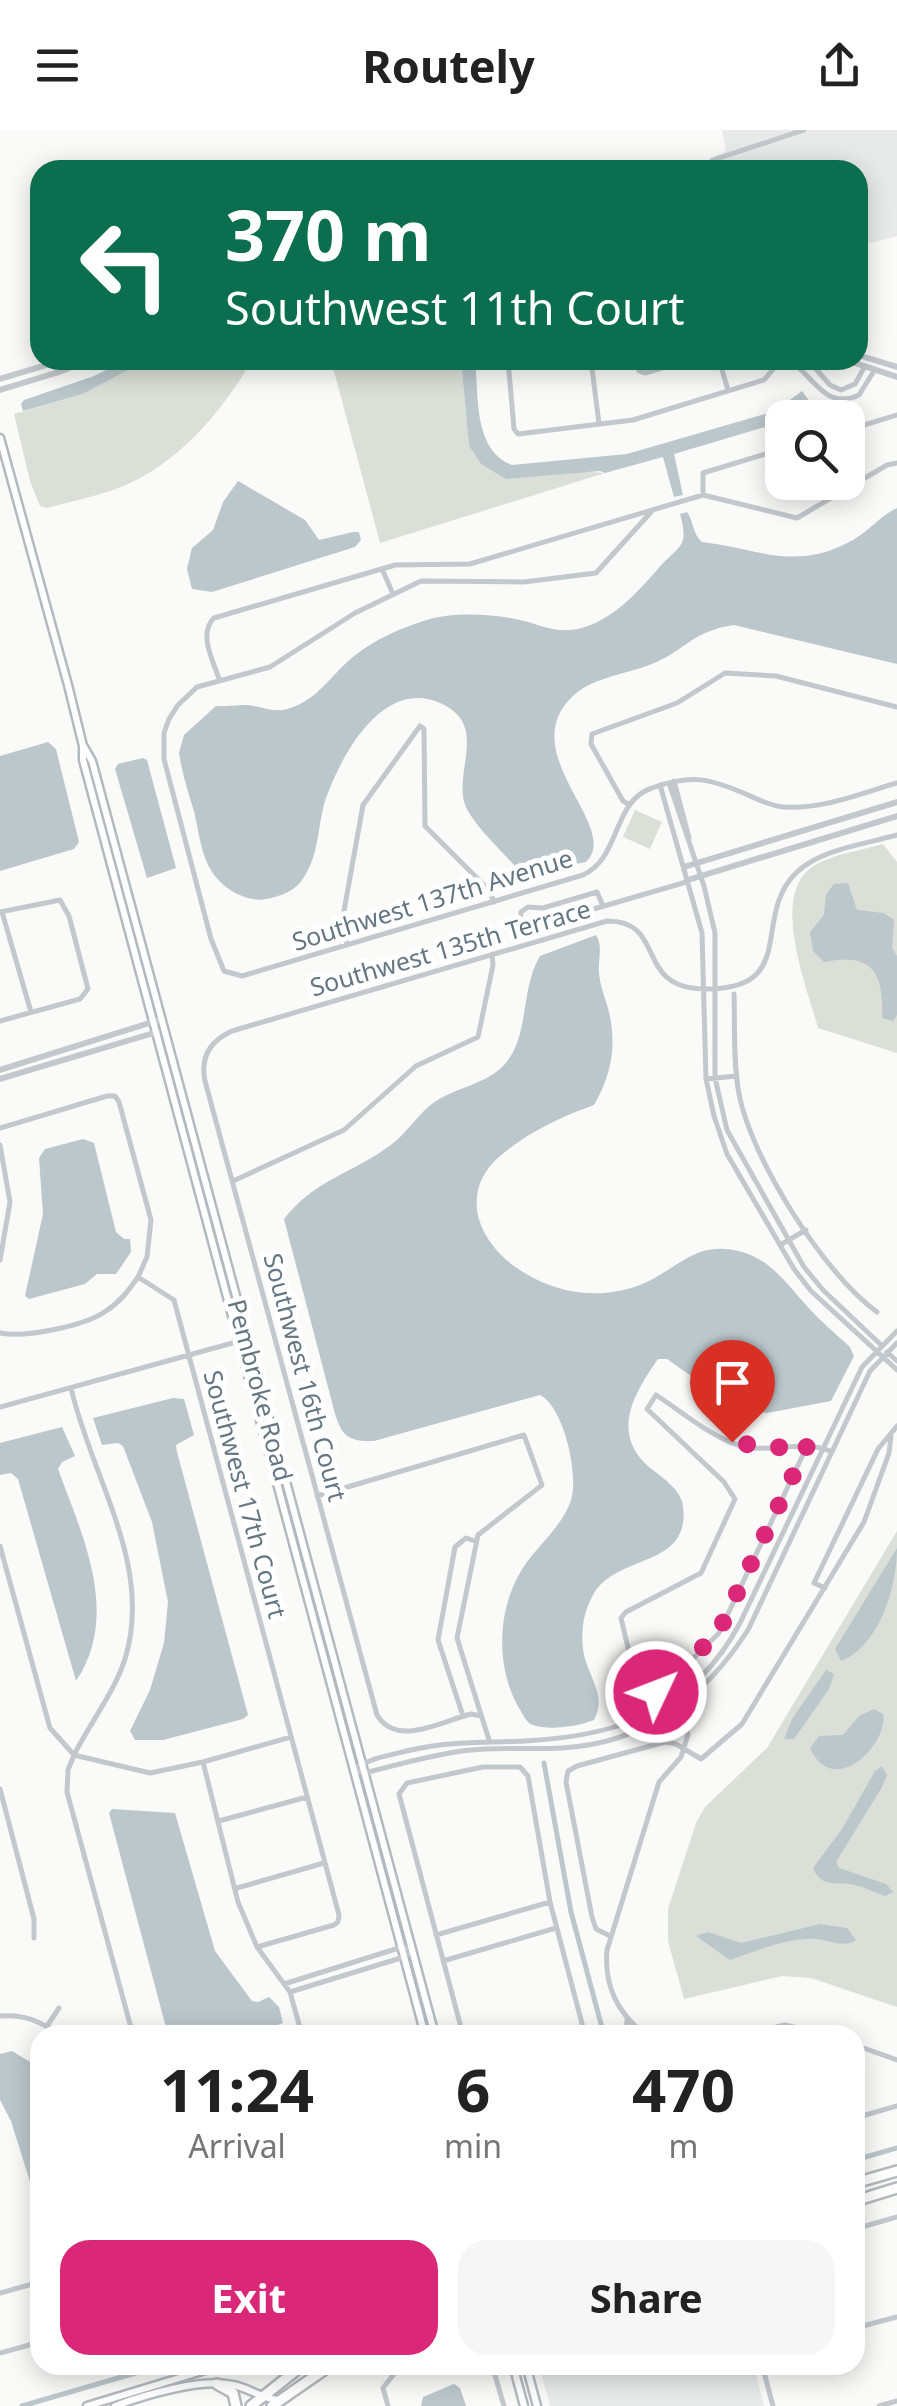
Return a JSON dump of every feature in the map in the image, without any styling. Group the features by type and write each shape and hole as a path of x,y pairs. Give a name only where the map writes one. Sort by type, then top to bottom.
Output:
{"highway":[{"path":"865,2180 897,2170"},
{"path":"865,2197 897,2188"},
{"path":"251,2406 290,2375"},
{"path":"276,2403 317,2375"},
{"path":"217,2384 233,2393 236,2406"}],"main road":[{"name":"Pembroke Road","path":"0,438 83,746 92,762 432,2025"},
{"name":"Pembroke Road","path":"83,746 83,760 152,1022 422,2025"},
{"path":"87,2406 189,2375"},
{"path":"516,2375 524,2406"},
{"path":"529,2375 537,2406"},
{"path":"115,2406 178,2389 217,2384 232,2384 276,2403"}],"street":[{"path":"713,160 804,130"},
{"path":"868,359 897,377"},
{"path":"800,370 822,393 838,400 860,395 876,367"},
{"path":"868,368 897,367"},
{"path":"0,379 30,370"},
{"path":"0,390 59,370"},
{"path":"509,370 514,429 518,434 634,420 764,380 772,370"},
{"path":"592,370 599,424"},
{"path":"721,370 729,392"},
{"path":"817,370 830,385 841,390 856,384 863,370"},
{"path":"865,425 897,416"},
{"path":"703,494 704,472 765,454"},
{"path":"651,512 596,573 524,582 426,579 355,613 270,667 219,679 206,631 219,616 401,564 470,564 703,494 797,518 886,464 897,463"},
{"path":"382,570 393,594"},
{"path":"897,708 776,676 725,674 677,703 590,738 623,801 630,805 640,792 671,782 709,779 787,808 830,802 897,783"},
{"name":"Southwest 137th Avenue","path":"219,679 188,694 173,712 164,733 166,770 214,948 224,971 242,976 591,872 605,859 630,805"},
{"path":"347,945 342,922 364,805 420,726 424,730 426,826 491,892 494,902"},
{"path":"671,782 716,933 715,1078 727,1130 787,1240 823,1290 897,1370"},
{"path":"660,786 704,947 706,1079 728,1156 811,1291 878,1348"},
{"path":"684,867 897,802"},
{"path":"602,906 598,892 543,908 528,908 521,912 520,920 524,926 532,927 638,896 897,816"},
{"path":"812,827 816,840"},
{"name":"Southwest 135th Terrace","path":"208,1050 232,1031 604,922 621,922 643,936 655,964 667,980 680,987 741,986 758,975 780,898 802,868 814,860 897,834"},
{"path":"0,1021 31,1012 86,995 88,988 69,916 60,900 1,912 31,1012"},
{"path":"232,1181 344,1130 416,1066 478,1037 492,954"},
{"path":"734,994 739,1094 752,1135 838,1278 877,1312"},
{"path":"0,1070 162,1019"},
{"path":"0,1079 164,1029"},
{"name":"Southwest 16th Court","path":"208,1050 204,1075 376,1715 388,1728 400,1732 463,1716"},
{"path":"706,1079 738,1076"},
{"path":"0,1128 115,1096 120,1102 151,1220 148,1257 124,1297 98,1316 22,1336 0,1332"},
{"path":"0,1145 10,1202 0,1260"},
{"path":"780,1244 806,1230"},
{"name":"Southwest 17th Court","path":"138,1277 174,1300 339,1915 338,1922 257,1947"},
{"path":"354,1770 363,1763 430,1746 573,1738 604,1732 677,1704 735,1633 862,1367 897,1331"},
{"path":"0,1407 248,1340"},
{"path":"354,1770 366,1773 432,1755 594,1744 620,1738 705,1687 728,1662 748,1630 870,1371 897,1343"},
{"path":"884,1354 897,1361"},
{"path":"71,1388 126,1551 132,1594 126,1657 74,1755 68,1770 67,1792 130,2025"},
{"path":"808,1444 718,1633 664,1687 645,1698 639,1695 621,1618 701,1574 735,1500 724,1482 647,1409 656,1395 740,1446 778,1448 808,1444 832,1452"},
{"path":"825,1588 814,1583 878,1449 897,1426"},
{"path":"318,1496 524,1435 542,1484 478,1535 457,1638 494,1766"},
{"path":"610,1936 596,1929 592,1917 566,1782 568,1771 664,1742 701,1759 742,1724 872,1508 891,1436"},
{"path":"475,1541 466,1538 455,1547 438,1640 463,1716 481,1716"},
{"path":"0,1546 50,1728 74,1755 150,1773 290,1737"},
{"path":"633,2025 614,2000 606,1962 610,1936 659,1782 684,1748 688,1728 664,1687"},
{"path":"430,1746 435,1750 432,1755"},
{"path":"408,1751 411,1761"},
{"path":"411,1761 451,1753"},
{"path":"203,1762 238,1902 257,1947 290,1992 299,2025"},
{"path":"460,2025 400,1803 400,1790 407,1783 494,1766 515,1766 525,1772 550,1902 583,2025"},
{"path":"0,1789 34,1919 34,1938"},
{"path":"219,1821 307,1797"},
{"path":"237,1888 324,1863"},
{"path":"436,1935 550,1902"},
{"path":"443,1961 556,1928"},
{"path":"284,1984 402,1946 412,1950 404,1957 290,1992"},
{"path":"48,2025 59,2008"},
{"path":"0,2016 20,2015 45,2025"},
{"path":"627,2020 627,2025"},
{"path":"865,2049 897,2060"},
{"path":"865,2115 897,2106"},
{"path":"865,2226 897,2217"},
{"path":"0,2293 30,2285"},
{"path":"865,2325 897,2317"},
{"path":"0,2354 30,2345"},
{"path":"388,2406 383,2388 394,2375"},
{"path":"495,2375 504,2406"},
{"path":"765,2375 773,2406"},
{"path":"879,2406 897,2401"}],"shaded area":[{"path":"722,130 897,130 897,236 868,243 868,160 709,160 726,151"},
{"path":"106,370 128,370 83,394 23,411 24,400"},
{"path":"128,370 245,370 213,417 161,465 112,490 47,508 40,506 14,414 83,394"},
{"path":"334,370 462,370 469,446 481,464 605,473 380,543"},
{"path":"462,370 476,370 484,434 499,458 512,465 627,454 765,414 765,427 674,454 683,495 674,497 663,457 605,473 506,479 481,464 469,446"},
{"path":"802,391 809,400 790,400"},
{"path":"238,481 305,520 319,540 359,532 361,540 355,547 212,592 192,589 187,569 192,548 213,530 223,502"},
{"path":"897,508 897,664 734,625 708,632 664,659 601,680 574,695 558,717 554,740 560,764 591,829 594,847 586,862 522,874 468,811 463,798 467,738 464,725 456,713 440,703 419,698 400,701 383,710 354,742 326,798 313,858 297,886 277,897 252,899 225,886 210,869 179,753 184,735 216,706 250,705 278,710 293,707 316,693 372,643 430,619 488,615 564,630 597,622 630,599 680,546 684,534 680,514 687,512 702,542 796,557 833,550"},
{"path":"48,742 56,749 79,842 74,849 0,871 0,756"},
{"path":"147,760 176,868 147,878 115,769 118,764"},
{"path":"635,810 662,822 650,849 623,837"},
{"path":"883,844 897,862 897,1053 818,1028 800,965 792,918 801,878 815,865"},
{"path":"848,883 857,910 884,913 894,920 897,1015 893,1021 882,1018 881,988 872,969 854,960 824,962 813,951 810,932 824,915 826,895 834,884"},
{"path":"596,935 612,1037 605,1083 594,1105 533,1133 489,1168 481,1180 477,1202 485,1234 501,1255 529,1276 580,1292 616,1292 634,1287 703,1251 742,1252 778,1274 850,1347 854,1356 831,1401 767,1413 728,1402 667,1359 658,1359 633,1402 629,1430 640,1458 679,1495 682,1526 676,1541 664,1551 618,1572 593,1595 582,1640 598,1695 598,1712 588,1722 548,1728 531,1724 519,1708 505,1673 502,1634 517,1578 558,1525 571,1500 571,1459 556,1413 540,1395 374,1441 346,1435 334,1410 284,1219 309,1194 392,1144 436,1101 489,1077 504,1065 518,1041 540,956"},
{"path":"83,1139 94,1143 116,1232 130,1239 131,1252 116,1274 97,1274 85,1284 29,1299 25,1296 43,1214 39,1158 45,1149"},
{"path":"173,1398 184,1399 194,1435 176,1445 177,1452 248,1715 163,1740 135,1740 130,1731 150,1690 164,1643 168,1602 152,1522 123,1446 102,1445 93,1418"},
{"path":"62,1427 75,1456 62,1462 58,1469 86,1547 96,1602 96,1629 76,1681 18,1479 11,1473 0,1475 0,1443"},
{"path":"897,1531 897,2007 811,1978 782,1976 684,1999 668,1941 668,1909 696,1823 705,1807 767,1748"},
{"path":"897,1548 894,1580 884,1613 866,1642 841,1661 835,1649"},
{"path":"826,1670 834,1674 829,1689 794,1739 784,1739 792,1719"},
{"path":"874,1709 883,1714 883,1726 869,1752 845,1768 832,1769 820,1763 810,1748 819,1736 843,1735 859,1716"},
{"path":"882,1766 887,1775 882,1787 836,1862 839,1868 886,1884 893,1892 885,1896 854,1885 824,1881 813,1868"},
{"path":"112,1809 175,1813 215,1951 252,2001 269,1997 279,2007 283,2023 165,2025 109,1813"},
{"path":"820,1924 847,1928 856,1940 842,1944 795,1940 730,1960 696,1936 708,1932 741,1943"},
{"path":"12,2051 30,2062 30,2182 11,2121 0,2100 0,2054"},
{"path":"542,2375 756,2375 764,2406 550,2406"},
{"path":"454,2384 460,2388 466,2406 421,2406 423,2397"}],"waterway":[{"path":"544,1763 571,1912 601,2025"},
{"path":"865,2157 897,2148"},
{"path":"22,2406 129,2375"}],"route":[{"path":"656,1692 718,1633 808,1444 772,1448 732,1442"}]}
